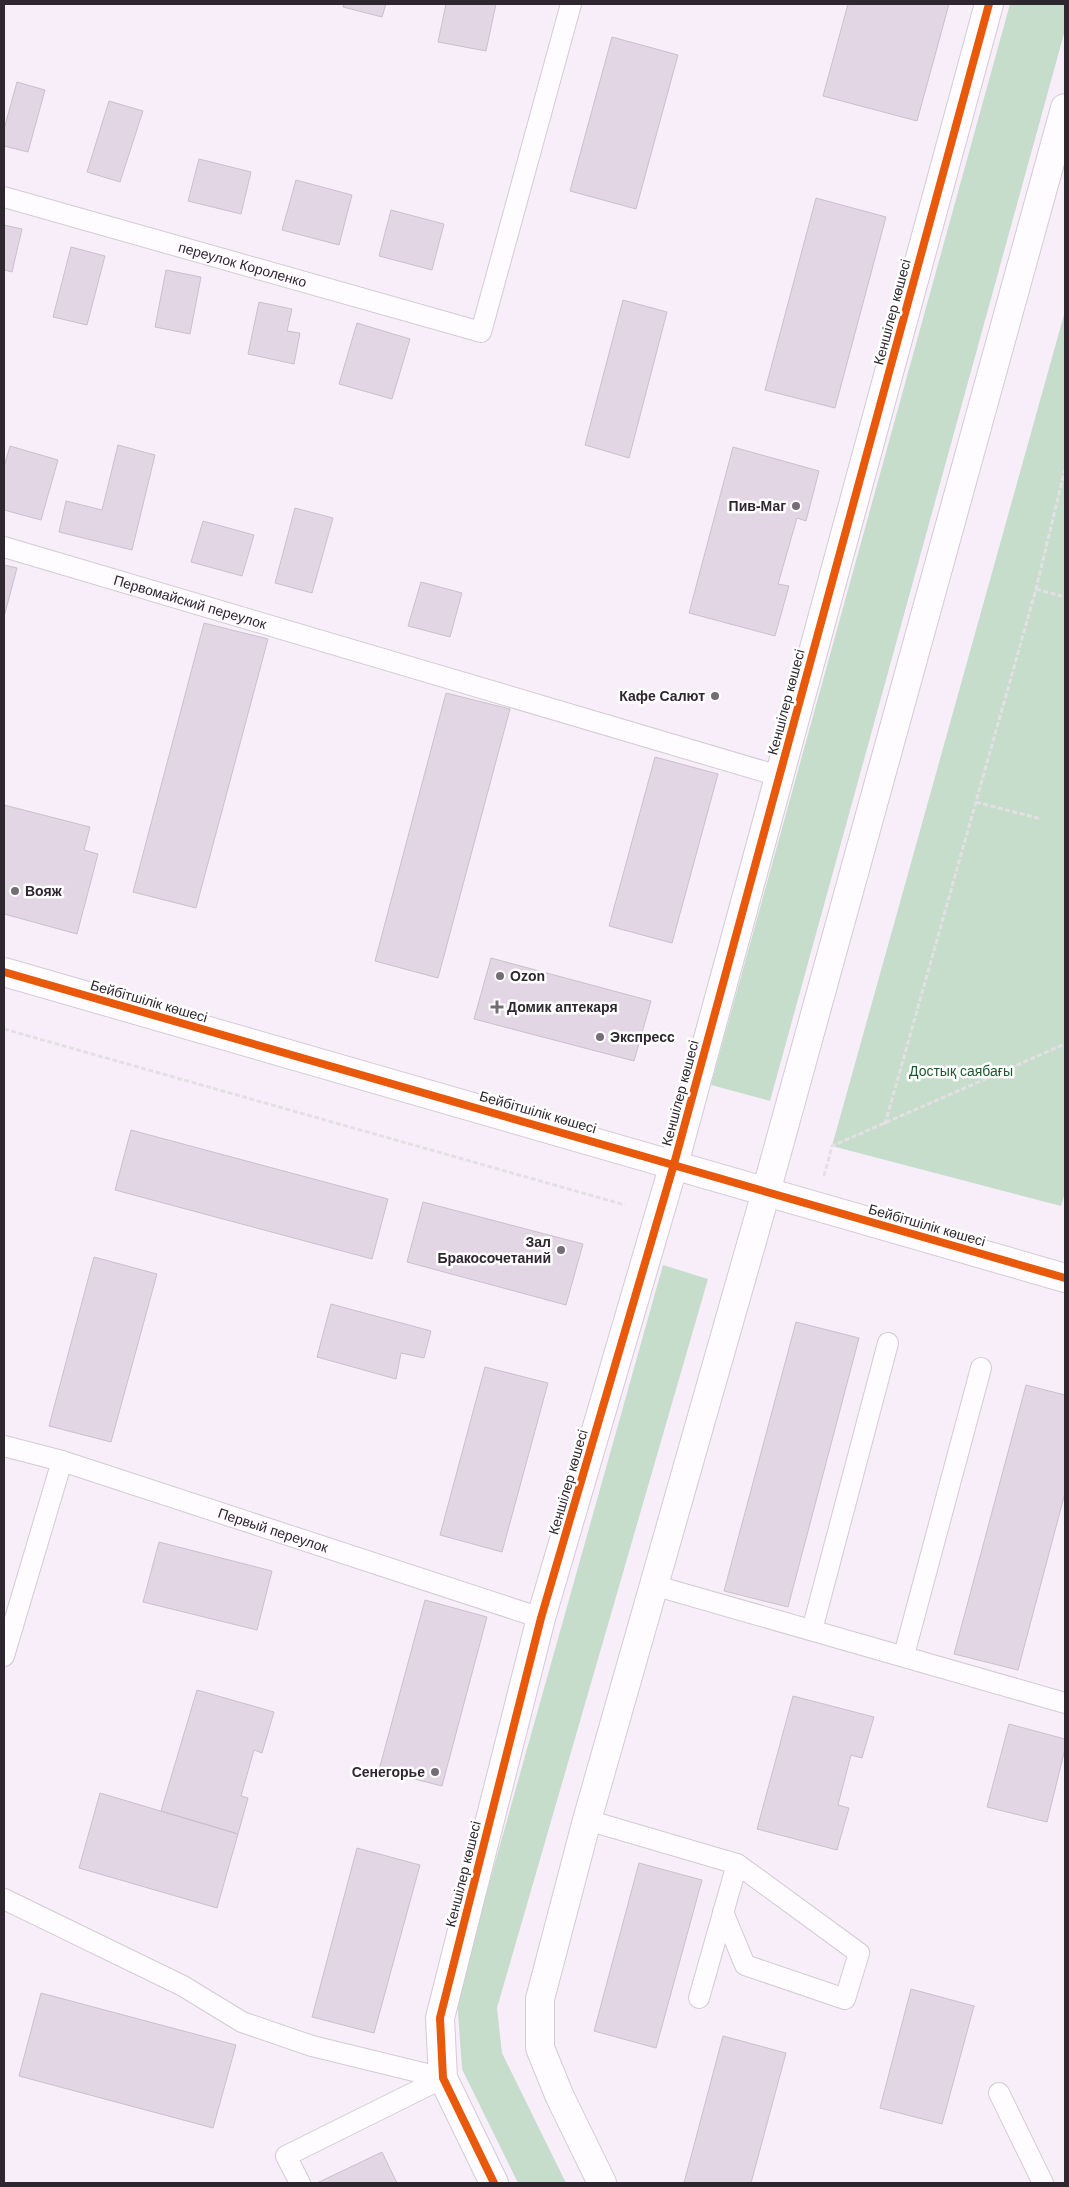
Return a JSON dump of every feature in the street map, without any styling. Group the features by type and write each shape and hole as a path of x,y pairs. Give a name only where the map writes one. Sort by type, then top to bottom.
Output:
{"street":[{"name":"Кеншілер көшесі","path":"494,2183 443,2078 440,2018 541,1618 674,1164 989,4"},
{"path":"602,2183 560,2098 540,2048 540,1999 587,1820 766,1192 1065,108"},
{"name":"Бейбітшілік көшесі","path":"4,972 1065,1278"}],"lane":[{"name":"переулок Короленко","path":"4,198 481,332 571,4"},
{"name":"Первомайский переулок","path":"4,546 779,776"},
{"path":"812,1630 888,1343"},
{"path":"904,1655 981,1368"},
{"name":"Первый переулок","path":"4,1446 62,1461 541,1618"},
{"path":"4,1656 62,1461"},
{"path":"653,1585 1065,1702"},
{"path":"587,1820 736,1864 859,1953 846,1999 745,1965 723,1912"},
{"path":"699,1998 736,1864"},
{"path":"4,1899 183,1986 242,2022 312,2046 443,2078"},
{"path":"300,2183 286,2156 443,2078"},
{"path":"999,2094 1042,2183"}],"path":[{"path":"885,1124 1036,589 1065,469"},
{"path":"1036,589 1065,597"},
{"path":"976,802 1041,819"},
{"path":"4,1029 625,1205"},
{"path":"817,1206 832,1146 1065,1044"}],"green space":[{"path":"1010,4 1065,4 1065,30 770,1101 711,1085"},
{"name":"Достық саябағы","path":"1065,311 1065,1193 1061,1206 832,1146"},
{"path":"663,1265 708,1279 497,2008 502,2053 566,2183 518,2183 462,2069 457,1998"}],"building":[{"path":"344,4 386,4 382,17 343,7"},
{"path":"446,4 496,4 486,51 438,42"},
{"path":"848,4 949,4 917,121 823,96"},
{"path":"612,37 678,55 636,209 570,191"},
{"path":"17,82 45,90 28,152 4,146 4,129"},
{"path":"109,101 143,111 120,182 87,172"},
{"path":"199,159 251,172 241,214 188,201"},
{"path":"296,180 352,195 339,245 282,230"},
{"path":"816,198 886,217 835,408 765,390"},
{"path":"391,210 444,224 432,270 379,256"},
{"path":"4,225 22,229 12,272 4,270"},
{"path":"71,247 105,256 87,325 53,317"},
{"path":"166,270 201,277 190,334 155,327"},
{"path":"623,300 667,312 629,458 585,445"},
{"path":"259,302 292,309 287,331 300,333 294,364 248,354"},
{"path":"357,323 410,339 392,399 339,384"},
{"path":"118,445 155,455 132,550 59,532 66,501 102,510"},
{"path":"10,446 58,460 41,520 4,510 4,467"},
{"path":"733,447 819,471 806,521 797,518 778,584 789,586 775,636 689,613"},
{"path":"295,508 333,518 312,593 275,583"},
{"path":"203,521 254,535 242,576 191,562"},
{"path":"4,565 17,568 4,617"},
{"path":"421,582 462,593 450,637 408,626"},
{"path":"204,623 268,639 196,908 133,892"},
{"path":"446,693 510,709 438,978 375,961"},
{"path":"655,757 718,774 672,943 609,926"},
{"path":"4,805 90,827 84,850 98,854 77,934 4,914"},
{"path":"491,958 651,1001 634,1061 474,1019"},
{"path":"131,1130 388,1199 372,1259 115,1190"},
{"path":"423,1202 583,1244 566,1305 407,1262"},
{"path":"94,1257 157,1274 111,1442 49,1426"},
{"path":"331,1304 431,1331 424,1358 401,1353 396,1379 317,1357"},
{"path":"796,1322 859,1338 788,1607 724,1591"},
{"path":"485,1367 548,1383 502,1552 440,1535"},
{"path":"1026,1385 1065,1395 1065,1493 1018,1670 954,1654"},
{"path":"159,1542 272,1571 257,1630 143,1602"},
{"path":"425,1600 487,1617 442,1786 379,1770"},
{"path":"197,1690 274,1712 262,1753 254,1750 241,1796 248,1798 238,1834 161,1811"},
{"path":"793,1696 874,1717 862,1758 851,1755 838,1805 849,1808 837,1850 757,1829"},
{"path":"1009,1724 1065,1739 1065,1749 1047,1822 987,1807"},
{"path":"100,1793 238,1834 217,1908 79,1868"},
{"path":"357,1848 420,1865 374,2033 312,2017"},
{"path":"639,1863 702,1880 656,2048 594,2031"},
{"path":"911,1989 974,2006 942,2124 880,2108"},
{"path":"41,1993 236,2045 213,2128 19,2076"},
{"path":"723,2036 786,2053 751,2183 684,2183"},
{"path":"382,2152 397,2183 317,2183"}],"cycle path":[{"path":"494,2183 443,2078 440,2018 541,1618 674,1164 989,4"},
{"path":"4,972 1065,1278"}],"place":[{"name":"Пив-Маг","path":"796,506"},
{"name":"Кафе Салют","path":"715,696"},
{"name":"Вояж","path":"15,891"},
{"name":"Ozon","path":"500,976"},
{"name":"Домик аптекаря","path":"497,1007"},
{"name":"Экспресс","path":"600,1037"},
{"name":"Зал Бракосочетаний","path":"561,1250"},
{"name":"Сенегорье","path":"435,1772"}]}
